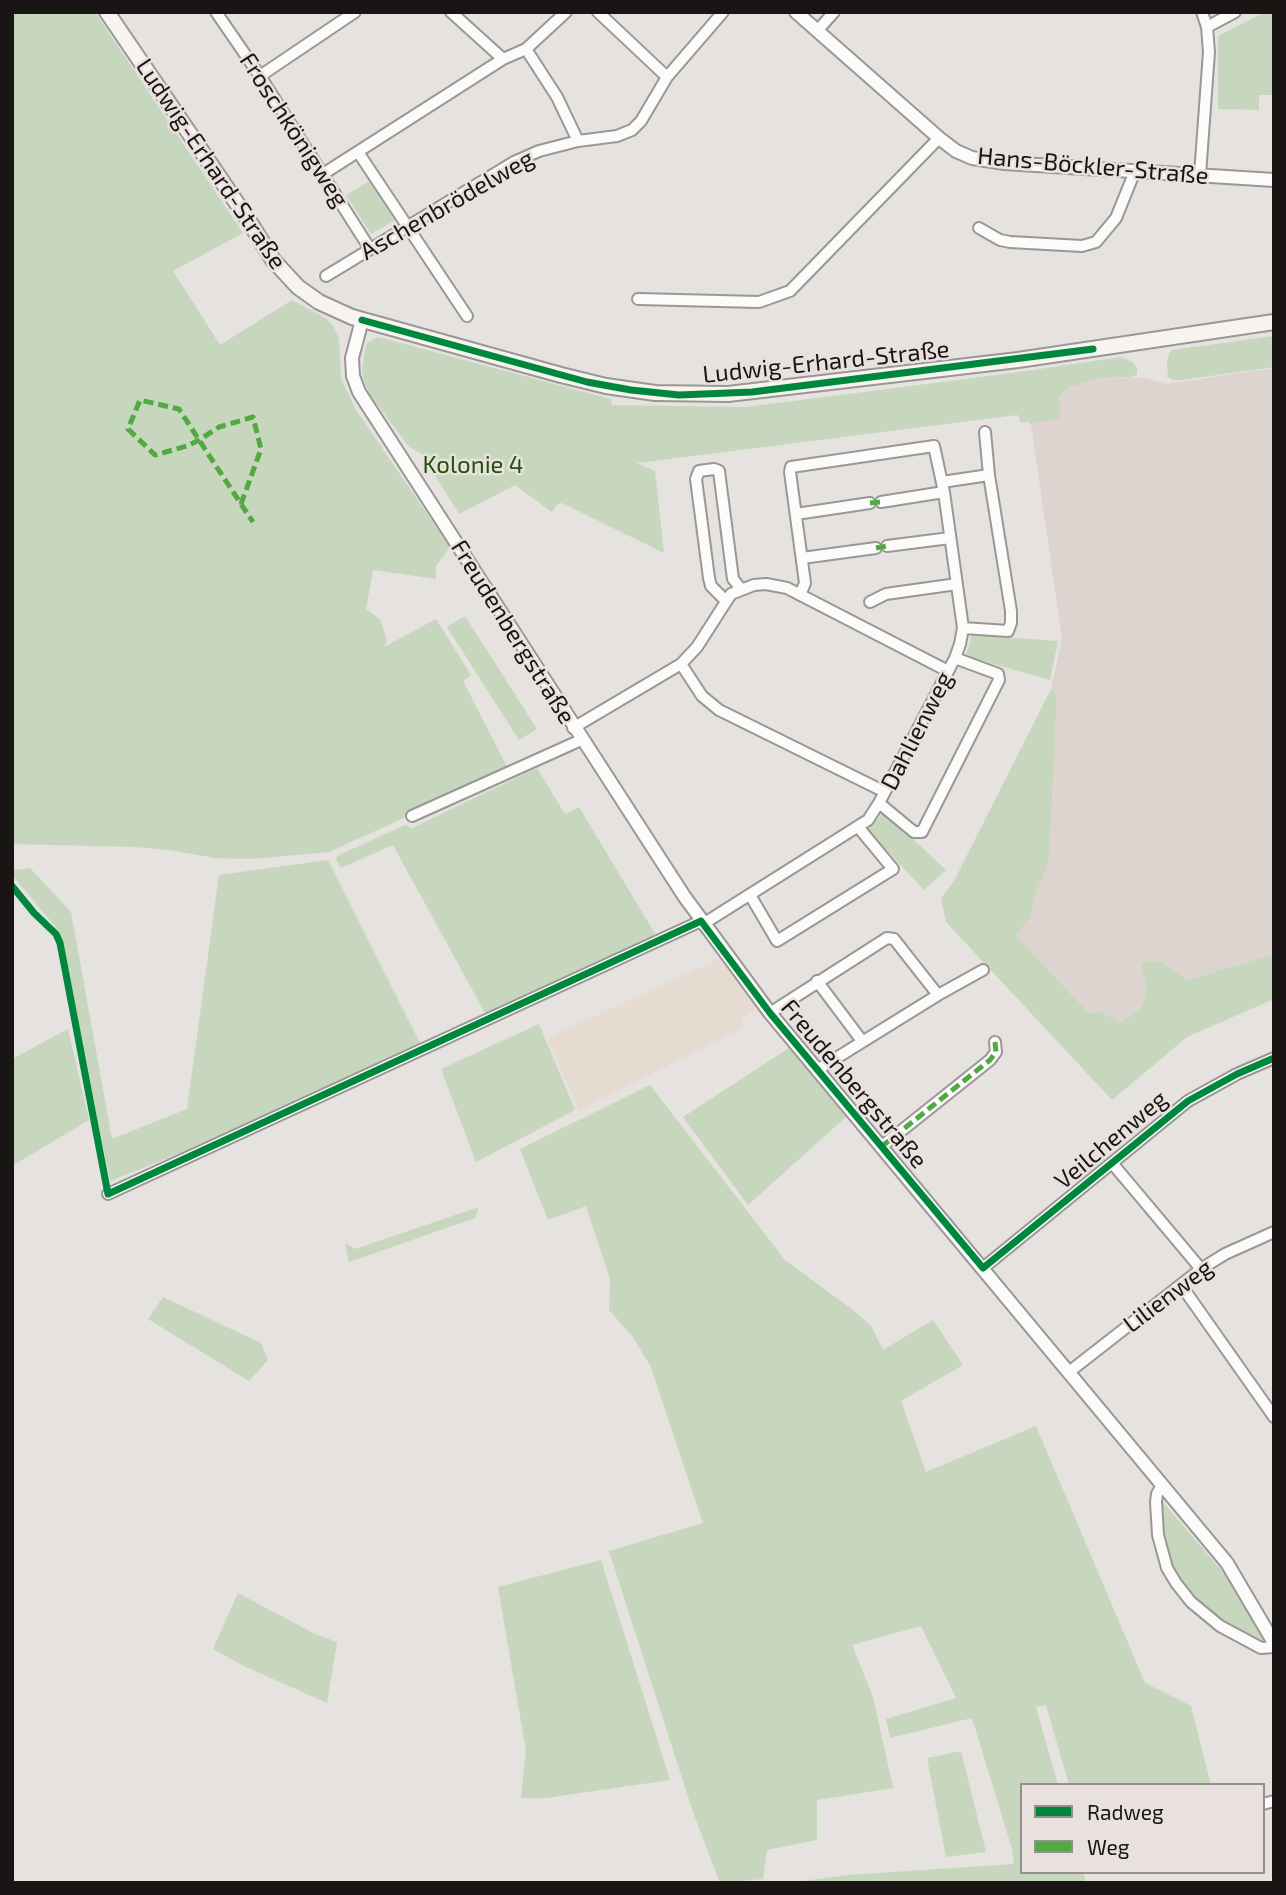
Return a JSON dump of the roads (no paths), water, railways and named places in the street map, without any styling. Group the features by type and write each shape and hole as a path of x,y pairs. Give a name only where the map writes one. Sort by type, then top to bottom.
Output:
{"main road":[{"name":"Ludwig-Erhard-Straße","path":"107,12 281,270 298,287 319,302 362,320 596,384 655,393 704,395 752,392 1018,360 1274,322"}],"street":[{"name":"Froschkönigweg","path":"216,12 370,249"},
{"path":"260,76 355,12"},
{"path":"451,12 503,59"},
{"path":"323,174 503,59 526,49 566,12"},
{"path":"598,12 667,77"},
{"name":"Aschenbrödelweg","path":"326,276 514,162 538,151 578,141 617,136 632,130 641,121 667,77 723,12"},
{"name":"Hans-Böckler-Straße","path":"796,12 956,152 988,161 1274,180"},
{"path":"817,31 834,12"},
{"path":"1200,175 1209,52 1207,27 1202,12"},
{"path":"1207,27 1235,12"},
{"path":"526,49 557,97 578,141"},
{"path":"638,299 759,302 790,291 939,138"},
{"path":"358,152 467,316"},
{"path":"979,228 1000,240 1010,242 1082,246 1096,242 1116,218 1135,171"},
{"name":"Freudenbergstraße","path":"362,320 352,358 353,376 359,392 573,728 702,922 770,1013 1227,1563 1274,1645 1261,1648 1220,1626 1191,1602 1176,1583 1167,1568 1158,1535 1156,1502 1162,1485"},
{"path":"963,628 1006,632 1011,627 1011,611 989,475 985,432"},
{"name":"Dahlienweg","path":"108,1194 702,922 859,828 880,803 961,644 963,628 957,584 943,487 934,446 795,465 790,471 796,514"},
{"path":"726,601 711,586 709,578 696,479 699,471 719,471 733,579 741,589"},
{"path":"800,595 805,583 796,514 875,502 989,475"},
{"path":"802,558 950,538"},
{"path":"573,728 681,664 696,648 731,594 766,584 787,588 948,671"},
{"path":"870,602 886,594 957,584"},
{"path":"880,803 914,832 922,832 999,680 998,674 955,658"},
{"path":"681,664 702,696 719,710 885,792"},
{"path":"412,816 582,740"},
{"path":"750,895 777,942 892,869 859,828"},
{"path":"770,1013 817,981 891,938 938,995"},
{"path":"817,1070 983,970"},
{"path":"817,981 862,1041"},
{"path":"881,1147 990,1060 996,1052 995,1042"},
{"name":"Veilchenweg","path":"983,1268 1188,1101 1237,1074 1274,1058"},
{"path":"1112,1163 1201,1269"},
{"name":"Lilienweg","path":"1069,1372 1201,1269 1274,1232"},
{"path":"1181,1285 1274,1417"}],"park label":[{"name":"Kolonie 4","path":"473,465"}]}
